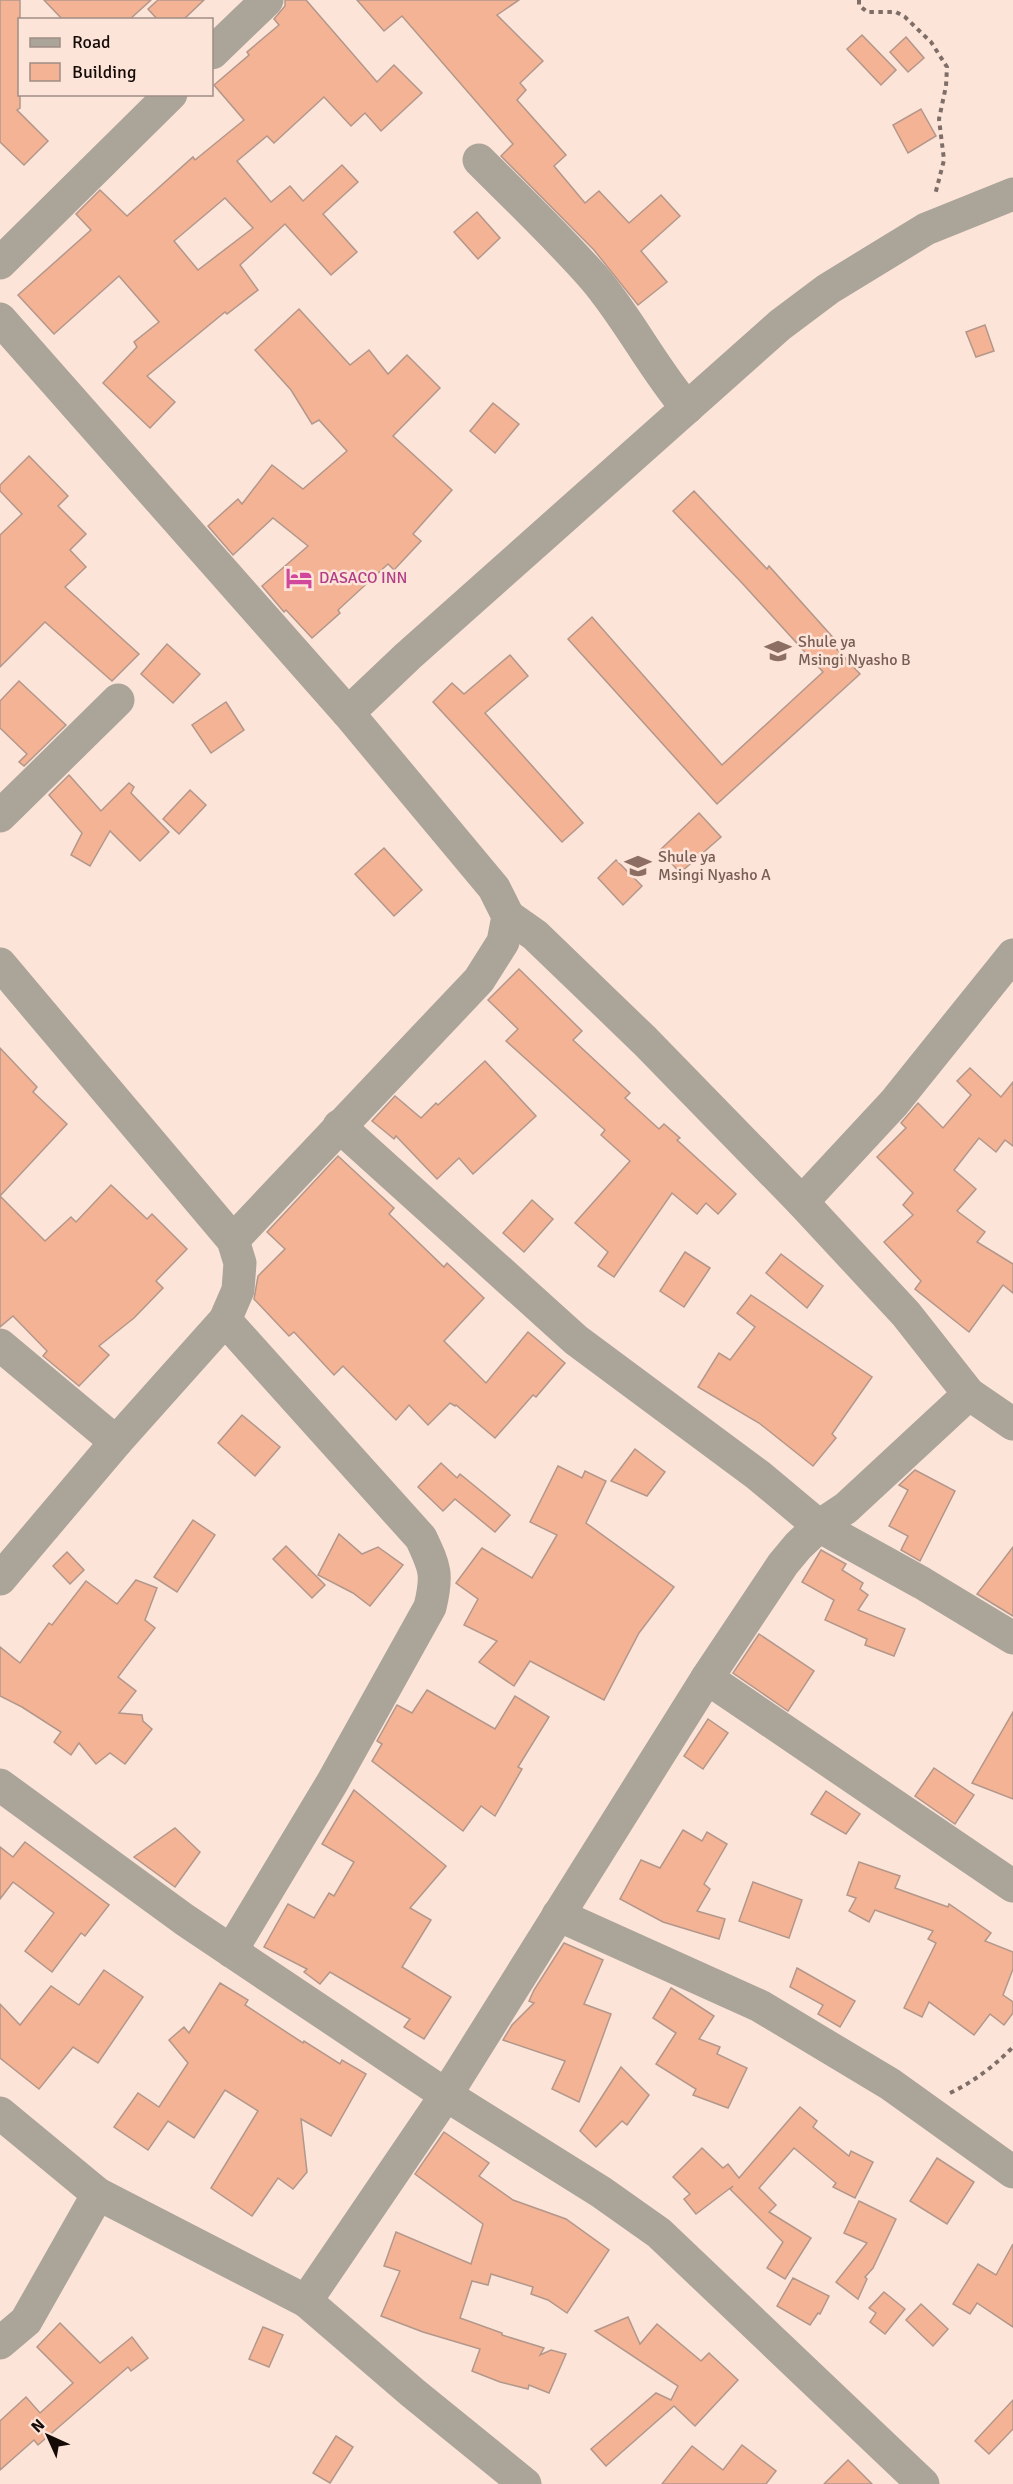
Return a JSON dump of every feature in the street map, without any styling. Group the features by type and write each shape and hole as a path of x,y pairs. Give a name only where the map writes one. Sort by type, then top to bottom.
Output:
{"street":[{"path":"213,52 267,0"},
{"path":"0,263 169,96"},
{"path":"479,160 594,279 626,321 668,385 687,408"},
{"path":"348,713 408,656 687,408 780,326 818,296 926,229 1013,194"},
{"path":"0,319 348,713 494,888 508,916 535,934 645,1041 802,1202 906,1314 969,1394 1013,1424"},
{"path":"0,816 117,700"},
{"path":"233,1240 479,980 503,942 508,916"},
{"path":"802,1202 894,1102 1012,959"},
{"path":"0,964 233,1240 240,1263 238,1290 225,1320 116,1442 0,1579"},
{"path":"339,1126 576,1340 758,1475 819,1526 922,1583 1013,1638"},
{"path":"225,1320 421,1538 431,1560 436,1582 430,1607 367,1721 231,1950"},
{"path":"0,1345 116,1442"},
{"path":"306,2301 446,2095 707,1678 783,1564 798,1545 819,1526 846,1508 969,1394"},
{"path":"707,1678 1013,1886"},
{"path":"0,1785 185,1920 446,2095 601,2192 659,2233 923,2484"},
{"path":"558,1915 760,2006 922,2105 1013,2172"},
{"path":"0,2113 98,2194 306,2301 413,2393 525,2484"},
{"path":"0,2343 26,2322 98,2194"}],"path":[{"path":"859,0 860,5 867,12 896,12 905,17 931,42 946,67 946,86 939,119 944,160 926,229"},
{"path":"922,2105 971,2083 1013,2047"}],"building":[{"path":"0,0 20,0 18,96 20,96 20,108 17,110 48,141 24,165 0,142"},
{"path":"44,0 151,0 131,18 61,18"},
{"path":"158,0 204,0 185,18 156,18 148,9"},
{"path":"285,0 306,0 377,82 394,65 422,93 381,131 365,113 351,126 324,97 274,143 267,136 237,161 271,202 290,186 303,201 342,165 358,182 323,214 357,252 331,275 285,224 240,265 258,290 227,314 225,312 147,376 175,402 150,428 103,383 137,347 134,342 159,322 119,276 54,334 18,295 91,230 76,214 100,190 127,216 193,157 195,160 244,120 214,85 249,55 247,52 279,25 274,19 285,6","holes":["225,198 253,228 198,270 174,241"]},
{"path":"357,0 519,0 497,15 543,61 520,83 526,90 517,100 566,155 554,166 585,203 599,191 629,223 661,195 680,216 641,251 667,282 638,305 594,250 501,156 513,144 402,16 384,31"},
{"path":"862,35 896,70 881,85 847,49"},
{"path":"906,37 924,58 908,72 890,52"},
{"path":"921,109 936,136 908,153 893,125"},
{"path":"477,212 500,238 478,259 454,232"},
{"path":"299,309 350,365 369,350 388,374 407,355 440,388 393,436 452,490 413,534 421,541 394,570 388,564 338,610 340,613 312,638 286,610 284,612 262,586 308,546 273,518 233,555 208,526 238,499 242,504 272,465 303,489 347,451 319,420 312,424 291,390 255,350"},
{"path":"985,325 994,351 976,357 966,332"},
{"path":"493,403 519,424 495,453 470,431"},
{"path":"29,456 68,496 58,506 86,534 70,550 86,567 65,587 139,654 112,681 45,622 0,667 0,535 22,514 0,491 0,485"},
{"path":"694,491 767,569 769,566 837,642 833,645 860,674 717,804 568,639 592,617 722,765 823,672 673,511"},
{"path":"167,644 200,674 173,703 141,674"},
{"path":"510,655 528,676 485,713 583,823 562,842 433,702 452,683 464,694"},
{"path":"19,681 66,725 24,766 19,762 27,754 0,728 0,701"},
{"path":"226,702 244,730 211,753 192,725"},
{"path":"69,775 101,811 129,783 134,787 131,793 169,832 140,861 110,831 90,866 71,855 82,833 49,795"},
{"path":"190,790 206,805 179,834 163,819"},
{"path":"699,813 721,837 680,873 660,850"},
{"path":"384,848 422,890 394,916 355,874"},
{"path":"616,860 642,886 623,905 598,878"},
{"path":"519,969 582,1031 573,1040 630,1093 625,1098 659,1129 664,1124 680,1138 677,1140 736,1194 718,1214 706,1203 697,1214 672,1193 614,1277 598,1266 608,1252 575,1223 630,1161 601,1135 605,1130 506,1041 518,1029 488,1000"},
{"path":"0,1048 37,1087 33,1092 67,1124 0,1196"},
{"path":"485,1061 536,1116 473,1174 459,1158 437,1179 396,1136 394,1139 372,1121 395,1096 421,1118"},
{"path":"970,1068 1001,1097 1013,1082 1013,1146 1005,1140 996,1152 979,1138 954,1170 976,1189 957,1211 985,1232 977,1242 1013,1264 1013,1293 1003,1285 969,1332 915,1289 921,1281 884,1242 913,1215 903,1205 913,1193 877,1157 906,1128 901,1123 918,1103 943,1128 971,1095 957,1081"},
{"path":"338,1156 394,1208 389,1214 444,1267 447,1263 484,1298 444,1341 486,1383 528,1332 565,1363 536,1397 533,1395 495,1438 456,1405 450,1403 428,1425 409,1405 396,1420 343,1366 334,1375 294,1332 289,1336 254,1299 258,1276 285,1249 267,1232"},
{"path":"111,1185 147,1219 152,1214 187,1249 156,1281 163,1288 134,1318 99,1346 109,1355 79,1386 43,1356 47,1351 13,1316 0,1327 0,1196 45,1241 71,1217 76,1222"},
{"path":"532,1200 553,1219 524,1252 503,1233"},
{"path":"685,1252 710,1268 684,1307 660,1291"},
{"path":"781,1254 823,1286 807,1308 766,1273"},
{"path":"751,1295 872,1377 832,1434 836,1438 813,1466 759,1423 698,1387 719,1353 730,1360 755,1327 737,1313"},
{"path":"242,1415 280,1447 255,1476 218,1443"},
{"path":"635,1449 665,1472 647,1496 611,1481"},
{"path":"441,1463 457,1478 460,1474 510,1515 495,1532 455,1499 443,1511 418,1487"},
{"path":"558,1466 582,1478 585,1471 606,1481 586,1523 674,1587 639,1633 604,1700 530,1661 514,1686 479,1662 497,1641 464,1625 478,1599 456,1583 482,1548 532,1578 557,1535 530,1522"},
{"path":"915,1470 955,1491 920,1561 901,1550 908,1536 889,1526 908,1490 899,1485"},
{"path":"193,1520 215,1535 177,1592 154,1577"},
{"path":"339,1534 362,1554 378,1547 403,1565 370,1606 353,1593 318,1575"},
{"path":"286,1546 325,1585 312,1598 273,1559"},
{"path":"1013,1547 1013,1616 977,1594"},
{"path":"821,1550 846,1564 842,1570 863,1583 860,1589 868,1595 858,1610 905,1629 894,1656 865,1645 867,1639 825,1620 834,1600 802,1582"},
{"path":"67,1552 84,1570 70,1584 53,1566"},
{"path":"136,1580 157,1588 145,1620 155,1628 118,1677 136,1691 119,1713 142,1715 143,1721 152,1729 125,1764 110,1753 96,1764 79,1743 71,1755 54,1742 61,1732 0,1696 0,1647 20,1663 49,1623 52,1625 86,1581 117,1604"},
{"path":"759,1634 814,1671 788,1711 733,1673"},
{"path":"427,1690 495,1729 515,1696 549,1717 518,1767 522,1769 495,1816 481,1806 463,1831 372,1761 382,1744 377,1741 397,1705 412,1713"},
{"path":"1013,1712 1013,1799 972,1783"},
{"path":"708,1719 728,1733 703,1769 684,1756"},
{"path":"934,1768 974,1795 955,1824 915,1796"},
{"path":"354,1790 446,1866 410,1908 431,1920 402,1967 451,1997 424,2039 404,2027 410,2019 330,1972 320,1984 304,1972 307,1969 264,1947 288,1904 314,1918 329,1893 334,1896 354,1862 322,1844"},
{"path":"826,1791 860,1814 846,1834 811,1814"},
{"path":"175,1828 200,1852 175,1887 134,1857"},
{"path":"683,1830 702,1841 707,1832 727,1844 704,1884 710,1889 697,1911 725,1919 719,1939 663,1922 620,1899 641,1860 660,1868"},
{"path":"25,1842 109,1905 85,1936 81,1933 52,1972 25,1951 54,1913 13,1882 0,1899 0,1847 13,1857"},
{"path":"859,1862 900,1876 895,1888 948,1907 949,1904 991,1933 985,1941 1013,1952 1013,1969 1003,1995 1013,2002 1013,2013 1004,2025 990,2014 974,2035 929,2002 922,2017 904,2008 936,1943 928,1939 933,1931 875,1910 869,1922 849,1911 856,1898 847,1895"},
{"path":"753,1882 802,1900 789,1938 739,1921"},
{"path":"564,1943 603,1960 584,2004 611,2014 579,2102 552,2089 565,2061 503,2040 512,2025 534,2003 529,2001 534,1990"},
{"path":"797,1968 855,2001 840,2027 818,2014 823,2005 790,1987"},
{"path":"104,1970 143,1997 98,2063 73,2047 39,2089 0,2058 0,2004 20,2025 51,1986 79,2005"},
{"path":"220,1983 248,2000 245,2005 303,2043 304,2041 340,2064 342,2060 366,2074 331,2136 301,2119 307,2172 293,2189 278,2178 252,2216 211,2188 258,2111 225,2090 194,2138 168,2121 148,2150 114,2127 138,2093 159,2107 188,2063 169,2040 184,2027 189,2033"},
{"path":"671,1988 714,2016 699,2039 720,2047 717,2054 747,2068 728,2108 693,2095 696,2089 656,2064 676,2033 653,2018"},
{"path":"621,2067 649,2095 627,2125 622,2121 596,2147 580,2131"},
{"path":"800,2107 817,2121 813,2127 849,2156 851,2151 873,2162 855,2198 833,2187 836,2183 794,2148 759,2188 776,2205 769,2212 811,2238 785,2279 767,2268 783,2242 730,2189 733,2186 696,2214 684,2199 690,2194 673,2177 702,2148 723,2168 728,2164 739,2178"},
{"path":"444,2132 489,2163 479,2176 513,2200 566,2219 609,2250 567,2313 548,2300 531,2294 533,2287 491,2274 488,2285 472,2281 460,2318 502,2333 502,2335 544,2348 540,2355 551,2350 566,2354 549,2393 529,2385 528,2389 500,2382 472,2371 480,2349 423,2332 381,2316 400,2271 384,2266 396,2232 471,2264 483,2224 415,2174"},
{"path":"937,2158 974,2182 947,2224 910,2201"},
{"path":"859,2201 896,2219 873,2268 865,2277 867,2279 858,2299 836,2282 867,2243 844,2233"},
{"path":"1013,2244 1013,2327 977,2303 970,2314 953,2304 978,2264 996,2275"},
{"path":"793,2278 829,2296 820,2314 818,2313 810,2325 777,2306"},
{"path":"884,2292 905,2309 885,2334 870,2322 876,2313 869,2308"},
{"path":"921,2304 948,2329 933,2346 906,2320"},
{"path":"628,2317 640,2344 657,2324 701,2361 709,2353 738,2380 695,2426 674,2406 606,2466 591,2449 656,2393 671,2400 678,2386 595,2331"},
{"path":"60,2323 100,2363 132,2337 148,2358 131,2371 128,2367 38,2445 34,2440 0,2470 0,2421 26,2397 40,2413 73,2383 37,2347"},
{"path":"263,2327 283,2335 269,2367 249,2359"},
{"path":"1013,2400 1013,2429 989,2454 975,2441"},
{"path":"336,2436 353,2447 330,2483 313,2473"},
{"path":"742,2445 776,2471 766,2484 662,2484 692,2446 723,2470"},
{"path":"848,2460 872,2484 824,2484"}],"place":[{"name":"DASACO INN","path":"299,578"},
{"name":"Shule ya Msingi Nyasho B","path":"778,651"},
{"name":"Shule ya Msingi Nyasho A","path":"638,866"}]}
